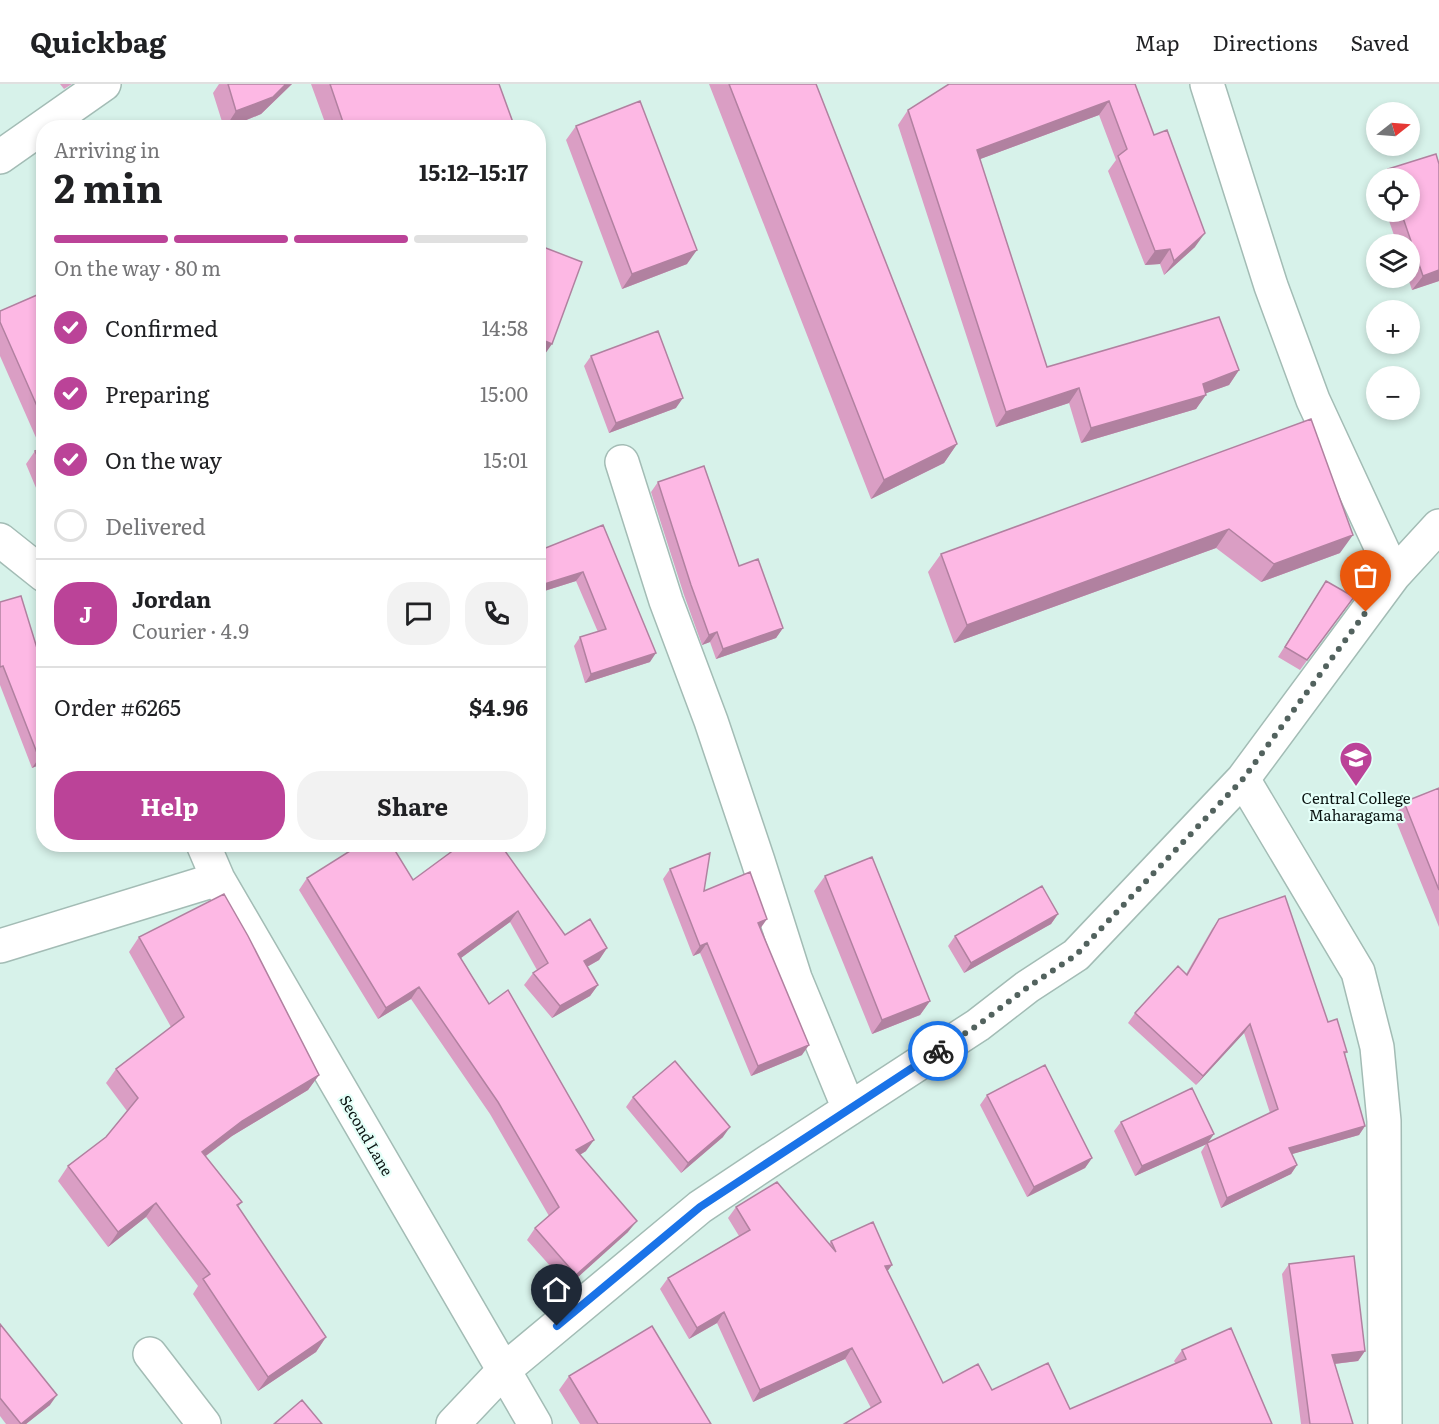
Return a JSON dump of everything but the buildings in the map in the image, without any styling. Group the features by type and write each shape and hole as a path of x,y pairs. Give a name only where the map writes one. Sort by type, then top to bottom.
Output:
{"street":[{"path":"53,120 104,84"},
{"path":"1207,84 1271,286 1313,400 1394,575"},
{"path":"0,157 36,132"},
{"path":"622,462 666,601 711,721 795,978 849,1109"},
{"path":"453,1424 504,1370 700,1207 978,1025 1028,987 1076,955 1243,779 1394,575 1439,526"},
{"path":"0,540 36,569"},
{"path":"1243,779 1358,972 1377,1047 1384,1121 1385,1424"},
{"name":"Second Lane","path":"206,852 218,879 536,1424"},
{"path":"0,946 218,879"},
{"path":"150,1354 204,1424"}],"way so far":[{"path":"938,1051 1076,955 1243,779 1366,612"}],"place":[{"name":"Central College Maharagama","path":"1356,787"}],"route":[{"path":"557,1326 700,1207 938,1051"}]}
